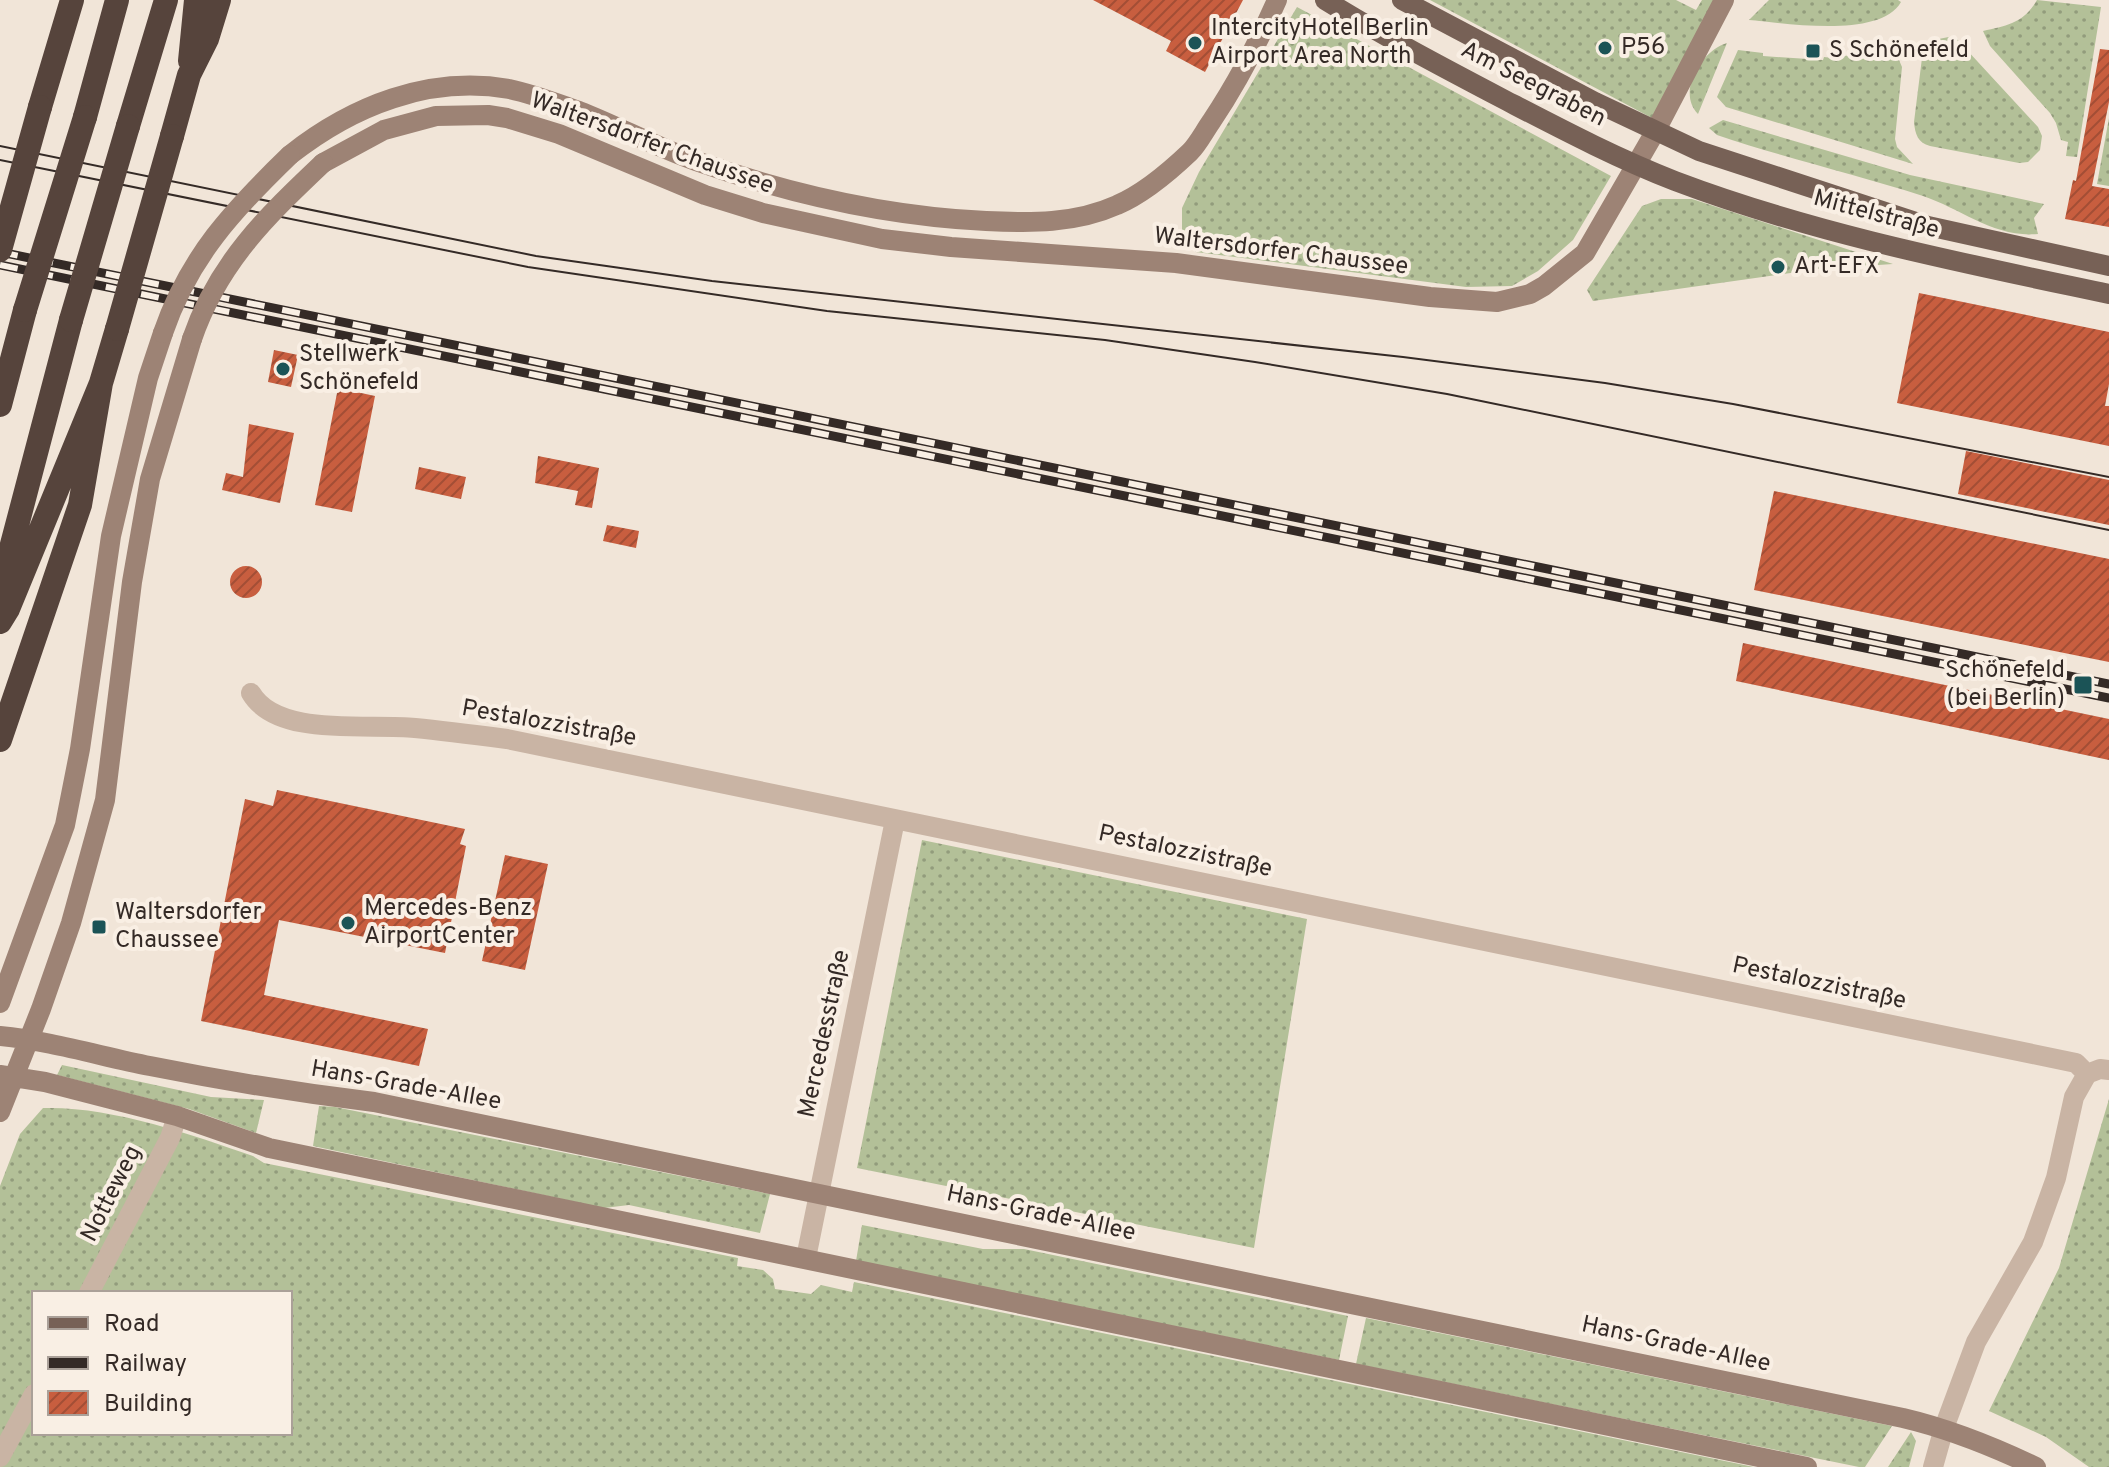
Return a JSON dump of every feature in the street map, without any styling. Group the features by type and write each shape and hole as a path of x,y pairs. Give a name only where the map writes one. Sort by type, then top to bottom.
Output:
{"highway":[{"path":"0,405 117,0"},
{"path":"0,590 71,320 166,0"},
{"path":"0,622 101,383 189,75 196,0"},
{"path":"189,75 207,39 219,0"},
{"path":"0,250 70,2"},
{"path":"0,740 80,505 101,383"}],"main road":[{"name":"Waltersdorfer Chaussee","path":"0,1003 65,825 80,749 111,536 148,378 163,333 182,284 204,248 227,218 290,155 336,123 371,105 433,88 484,86 536,96 693,160 779,189 832,201 954,219 1035,223 1070,219 1118,205 1164,174 1193,149 1237,81 1277,0"},
{"name":"Am Seegraben","path":"1325,0 1447,70 1636,165"},
{"name":"Am Seegraben","path":"1402,0 1655,132"},
{"name":"Waltersdorfer Chaussee","path":"0,1112 7,1076 29,1039 71,923 105,800 132,582 150,479 192,339 220,276 248,238 323,163 384,130 436,116 488,115 559,134 705,195 763,213 882,239 1176,263 1430,297 1497,302 1530,294 1573,265 1594,240 1724,0"},
{"name":"Mittelstraße","path":"1655,132 1738,164 1928,226 2109,266"},
{"name":"Mittelstraße","path":"1636,165 1750,207 1816,227 1941,259 2109,294"},
{"name":"Hans-Grade-Allee","path":"0,1036 29,1039 73,1051 231,1082 374,1102 1944,1428 2036,1467"},
{"path":"7,1076 177,1116 269,1148 1807,1467"}],"street":[{"name":"Pestalozzistraße","path":"251,693 264,710 290,719 334,726 412,727 507,739 2076,1063 2087,1074"},
{"name":"Mercedesstraße","path":"806,1258 895,820"},
{"path":"1933,1467 1976,1342 2033,1242 2056,1178 2074,1097 2087,1074 2100,1069 2109,1070"},
{"name":"Notteweg","path":"90,1291 170,1138 177,1116"},
{"path":"0,1457 32,1398"}],"green space":[{"name":"P56","path":"1430,0 1676,0 1696,10 1702,0 1715,0 1652,118"},
{"path":"1769,0 1901,2 1890,14 1853,25 1749,20"},
{"path":"2037,0 2101,7 2077,157 2066,156 2068,142 2061,140 2050,113 1990,46 1983,31 2021,19"},
{"path":"1297,7 1611,176 1573,240 1538,271 1512,286 1466,287 1196,252 1186,243 1182,231 1182,208 1199,172"},
{"path":"1954,36 2038,127 2042,136 2040,150 2028,162 2019,163 1930,146 1918,137 1914,122 1923,50 1928,41"},
{"path":"1727,43 1698,114 1690,95 1695,73 1709,54"},
{"path":"1886,49 1899,60 1902,67 1895,139 1897,147 1913,164 1726,107 1717,97 1738,50 1763,53 1763,56 1823,60 1824,57"},
{"path":"2109,118 2109,186 2097,184"},
{"path":"1723,120 1910,175 2044,204 2034,218 2038,234 2007,232 1923,196 1717,135 1709,128"},
{"path":"1661,199 1692,199 1893,264 1819,269 1593,301 1587,290 1642,206"},
{"path":"922,840 1307,919 1254,1248 857,1168"},
{"path":"62,1065 211,1097 264,1100 256,1133 189,1109 57,1075"},
{"path":"2109,1099 2109,1467 2089,1467 2046,1437 1989,1411 2059,1268"},
{"path":"319,1106 770,1194 760,1233 629,1205 604,1208 313,1146"},
{"path":"43,1108 95,1112 150,1123 253,1156 264,1163 738,1258 737,1266 763,1270 773,1279 775,1289 811,1294 821,1285 852,1292 854,1282 1754,1467 0,1467 0,1186 20,1134"},
{"path":"862,1225 983,1249 1024,1249 1348,1316 1339,1360 856,1261"},
{"path":"1366,1318 1892,1426 1865,1467 1859,1467 1356,1364"},
{"path":"1911,1432 1916,1441 1909,1467 1888,1467"}],"building":[{"name":"IntercityHotel Berlin Airport Area North","path":"1093,0 1243,0 1205,72 1166,51 1171,41"},
{"path":"2100,49 2109,50 2109,102 2092,186 2109,189 2109,227 2065,219 2073,180 2076,181"},
{"path":"1919,293 2109,332 2109,384 2105,406 2109,406 2109,446 1897,403"},
{"name":"Stellwerk Schönefeld","path":"274,350 298,355 291,387 268,382"},
{"path":"338,388 375,396 352,512 315,505"},
{"path":"249,424 294,433 280,503 222,490 226,473 243,477"},
{"path":"1966,451 2109,480 2109,525 1958,494"},
{"path":"538,456 599,468 592,508 575,505 578,491 535,483"},
{"path":"419,467 466,477 461,499 415,489"},
{"path":"1774,491 2109,559 2109,662 1754,590"},
{"path":"607,525 639,531 636,548 603,541"},
{"path":"246,566 258,570 262,582 258,594 246,598 234,594 230,582 234,570"},
{"path":"1743,643 2109,719 2109,760 1736,681"},
{"path":"277,790 465,829 460,844 466,846 445,953 279,920 264,995 428,1029 419,1066 201,1021 245,799 273,806"},
{"path":"505,855 548,864 525,970 482,961"}],"tram line":[{"path":"0,146 536,256 712,281 1403,357 1605,383 1733,404 2109,477"},
{"path":"0,160 528,267 827,311 1105,340 1447,394 2109,530"}],"railway":[{"path":"0,252 2109,684"},
{"path":"0,265 2109,698"}],"place":[{"name":"IntercityHotel Berlin Airport Area North","path":"1195,43"},
{"name":"P56","path":"1605,48"},
{"name":"S Schönefeld","path":"1813,51"},
{"name":"Art-EFX","path":"1778,267"},
{"name":"Stellwerk Schönefeld","path":"283,369"},
{"name":"Schönefeld (bei Berlin)","path":"2083,685"},
{"name":"Mercedes-Benz AirportCenter","path":"348,923"},
{"name":"Waltersdorfer Chaussee","path":"99,927"}]}
